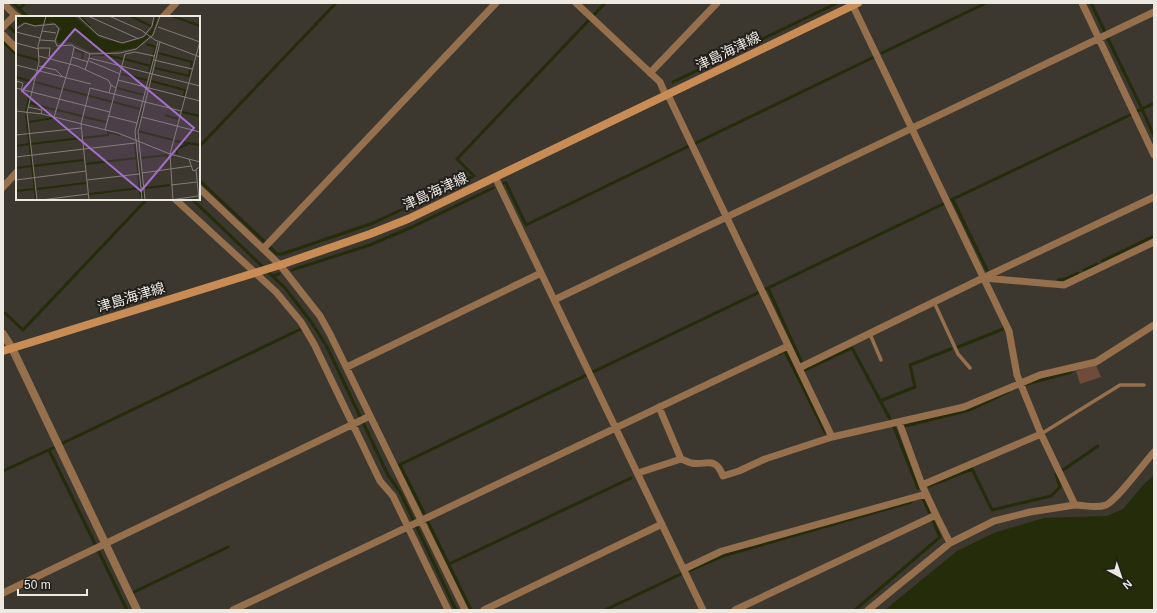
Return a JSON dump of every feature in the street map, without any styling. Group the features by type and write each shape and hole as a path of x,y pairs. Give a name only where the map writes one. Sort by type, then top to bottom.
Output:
{"main road":[{"name":"津島海津線","path":"3,351 280,265 370,234 408,219 856,4"}],"street":[{"path":"3,3 14,17 3,28"},
{"path":"164,16 176,3"},
{"path":"264,249 496,3"},
{"path":"576,3 660,82 727,217 832,437"},
{"path":"650,73 717,3"},
{"path":"1082,3 1154,154"},
{"path":"856,4 912,128 1009,331 1017,375 1041,434 1075,505"},
{"path":"554,300 1154,12"},
{"path":"3,35 16,48"},
{"path":"3,186 16,173"},
{"path":"495,177 703,610"},
{"path":"200,189 280,265 320,316 347,367 368,417 465,610"},
{"path":"799,368 1154,197"},
{"path":"177,200 257,271 301,322 314,344 354,424 380,481 393,496 409,526 448,610"},
{"path":"984,278 1064,285 1154,242"},
{"path":"347,367 542,273"},
{"path":"638,473 681,459 691,463 707,462 716,464 721,469 723,476 739,471 765,459 832,437 964,407 1040,375 1096,362 1154,325"},
{"path":"3,334 12,348 137,610"},
{"path":"233,610 788,346"},
{"path":"658,407 681,459"},
{"path":"3,593 368,417"},
{"path":"900,422 922,485 950,543"},
{"path":"922,485 1041,434"},
{"path":"868,610 950,543 994,521 1030,512 1075,505 1097,507 1107,505 1121,492 1154,452"},
{"path":"684,569 722,551 926,494"},
{"path":"735,610 936,515"},
{"path":"484,610 662,524"}],"lane":[{"path":"934,302 958,354 970,368"},
{"path":"870,334 881,360"},
{"path":"1041,434 1120,385 1144,385"}],"shaded area":[{"path":"1096,365 1101,377 1080,384 1076,371"},
{"path":"1154,475 1154,610 885,610 957,551 994,533 1044,518 1107,516 1123,509 1145,483"}],"waterway":[{"path":"13,3 27,16"},
{"path":"19,9 25,3"},
{"path":"200,146 336,3"},
{"path":"594,15 605,3"},
{"path":"673,82 837,3"},
{"path":"882,53 986,3"},
{"path":"1091,3 1105,32"},
{"path":"3,21 16,33"},
{"path":"270,247 277,254 282,254 373,223 474,176 457,159 588,21"},
{"path":"1108,39 1142,109 1138,111"},
{"path":"3,42 16,54"},
{"path":"696,143 874,57"},
{"path":"1154,103 1142,109 1154,136"},
{"path":"951,200 1130,115"},
{"path":"504,183 506,183 526,225 689,146"},
{"path":"200,181 265,242"},
{"path":"292,270 370,245 412,227 493,188"},
{"path":"5,313 23,330 146,200"},
{"path":"193,200 285,288 312,323 327,347 388,475 400,492 456,610"},
{"path":"953,200 987,270"},
{"path":"399,465 943,204"},
{"path":"1102,261 1154,236"},
{"path":"1084,270 1097,264"},
{"path":"1058,280 1065,279 1078,273"},
{"path":"273,276 279,274"},
{"path":"768,288 801,361"},
{"path":"63,443 301,329"},
{"path":"958,347 1003,329"},
{"path":"805,370 852,348 890,419"},
{"path":"880,401 915,387 910,365 951,349"},
{"path":"779,354 785,351 825,432"},
{"path":"1027,384 1071,372"},
{"path":"905,426 970,410 1008,392"},
{"path":"894,427 918,488"},
{"path":"1063,470 1098,446"},
{"path":"3,471 53,448"},
{"path":"49,450 95,544"},
{"path":"400,465 424,513"},
{"path":"929,486 972,469 992,510 1051,496 1060,487 1056,474"},
{"path":"449,564 631,478"},
{"path":"923,498 929,512"},
{"path":"689,571 723,556 911,502"},
{"path":"855,610 940,537 933,521"},
{"path":"428,522 471,610"},
{"path":"134,592 228,547"},
{"path":"98,550 127,610"},
{"path":"605,610 681,574"}]}
